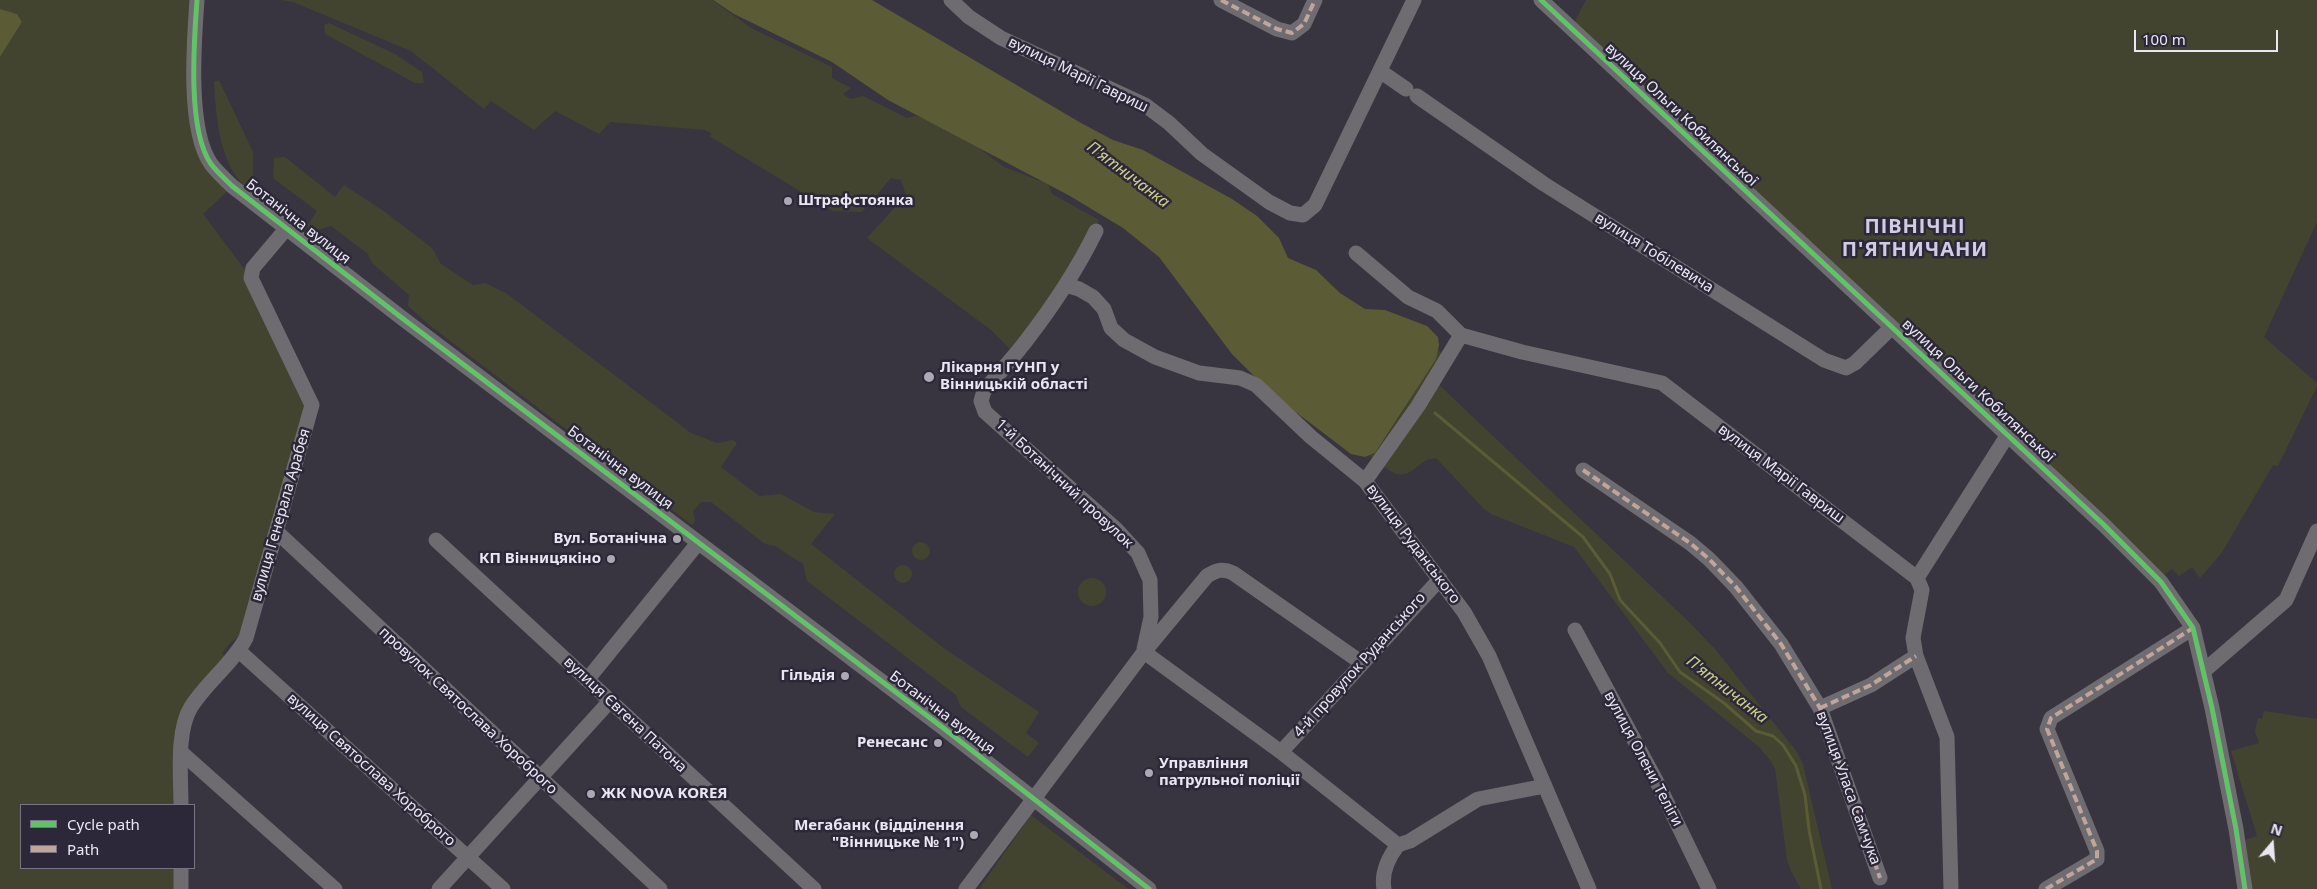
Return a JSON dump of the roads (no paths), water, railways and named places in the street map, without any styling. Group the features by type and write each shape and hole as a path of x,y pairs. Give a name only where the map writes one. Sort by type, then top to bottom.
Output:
{"street":[{"name":"Ботанічна вулиця","path":"196,0 194,56 196,112 201,142 210,164 232,186 1150,889"},
{"name":"вулиця Марії Гавриш","path":"951,0 969,17 1001,38 1145,105 1169,123 1202,154 1269,202 1290,213 1303,215 1316,205 1380,71"},
{"path":"1221,0 1277,29 1292,33 1304,24 1315,0"},
{"path":"1380,71 1414,0"},
{"name":"вулиця Ольги Кобилянської","path":"1540,0 2104,525 2161,582 2193,628 2204,670 2236,829 2245,889"},
{"name":"вулиця Тобілевича","path":"1380,71 1544,184 1830,363 1846,368 1855,363 1891,328"},
{"name":"вулиця Генерала Арабея","path":"181,804 182,737 191,708 239,651 246,638 312,405 251,278 253,268 286,229"},
{"name":"1-й Ботанічний провулок","path":"1096,231 1079,266 1025,343 984,391 981,401 985,412 1116,529 1138,553 1150,580 1151,617 1144,652"},
{"name":"вулиця Марії Гавриш","path":"1356,253 1408,297 1437,311 1461,335 1522,352 1662,383 1917,578"},
{"name":"вулиця Руданського","path":"1066,285 1079,289 1093,297 1104,309 1111,328 1124,340 1155,356 1199,373 1240,378 1256,385 1310,437 1365,481 1440,578 1464,612 1489,656 1590,889"},
{"path":"1365,481 1418,406 1461,335"},
{"path":"1951,889 1947,737 1916,656 1913,638 1922,590 1917,578 2007,436"},
{"name":"вулиця Уласа Самчука","path":"1583,470 1690,542 1736,587 1781,644 1820,708 1880,878"},
{"path":"2204,670 2286,600 2317,531"},
{"name":"провулок Святослава Хороброго","path":"277,532 660,889"},
{"name":"вулиця Євгена Патона","path":"436,540 814,889"},
{"path":"587,680 698,543"},
{"name":"1-й Ботанічний провулок","path":"966,889 1144,652 1208,576 1217,570 1224,569 1362,663"},
{"name":"4-й провулок Руданського","path":"1281,752 1440,578"},
{"path":"2046,889 2097,859 2097,851 2048,729 2052,718 2193,628"},
{"name":"вулиця Олени Теліги","path":"1575,630 1659,786 1709,889"},
{"name":"вулиця Святослава Хороброго","path":"239,651 503,889"},
{"path":"1144,652 1281,752 1398,845"},
{"path":"1820,708 1871,685 1916,656"},
{"path":"439,889 610,701"},
{"path":"182,753 335,889"},
{"path":"1384,889 1384,869 1391,854 1398,845 1410,841 1478,800 1545,786"},
{"path":"181,869 181,889"}],"water":[{"path":"713,0 872,0 1081,123 1113,140 1143,150 1232,199 1257,216 1279,238 1288,258 1316,270 1340,293 1365,309 1385,310 1427,326 1438,337 1439,345 1436,359 1375,453 1365,457 1351,454 1272,394 1232,354 1159,257 1123,228 1070,196 888,100 832,62 734,14"},
{"path":"0,9 17,14 22,22 0,57"}],"waterway":[{"name":"П'ятничанка","path":"1435,413 1583,537 1610,574 1620,600 1660,643 1680,672 1724,703 1756,731 1773,736 1783,745 1796,766 1805,795 1809,830 1821,889"}],"place":[{"name":"Штрафстоянка","path":"788,201"},
{"name":"Лікарня ГУНП у Вінницькій області","path":"929,377"},
{"name":"Вул. Ботанічна","path":"677,539"},
{"name":"КП Вінницякіно","path":"611,559"},
{"name":"Гільдія","path":"845,676"},
{"name":"Ренесанс","path":"938,743"},
{"name":"Управління патрульної поліції","path":"1149,773"},
{"name":"ЖК NOVA KOREЯ","path":"591,794"},
{"name":"Мегабанк (відділення \"Вінницьке № 1\")","path":"974,835"}],"district":[{"name":"ПІВНІЧНІ П'ЯТНИЧАНИ","path":"1915,238"}]}
